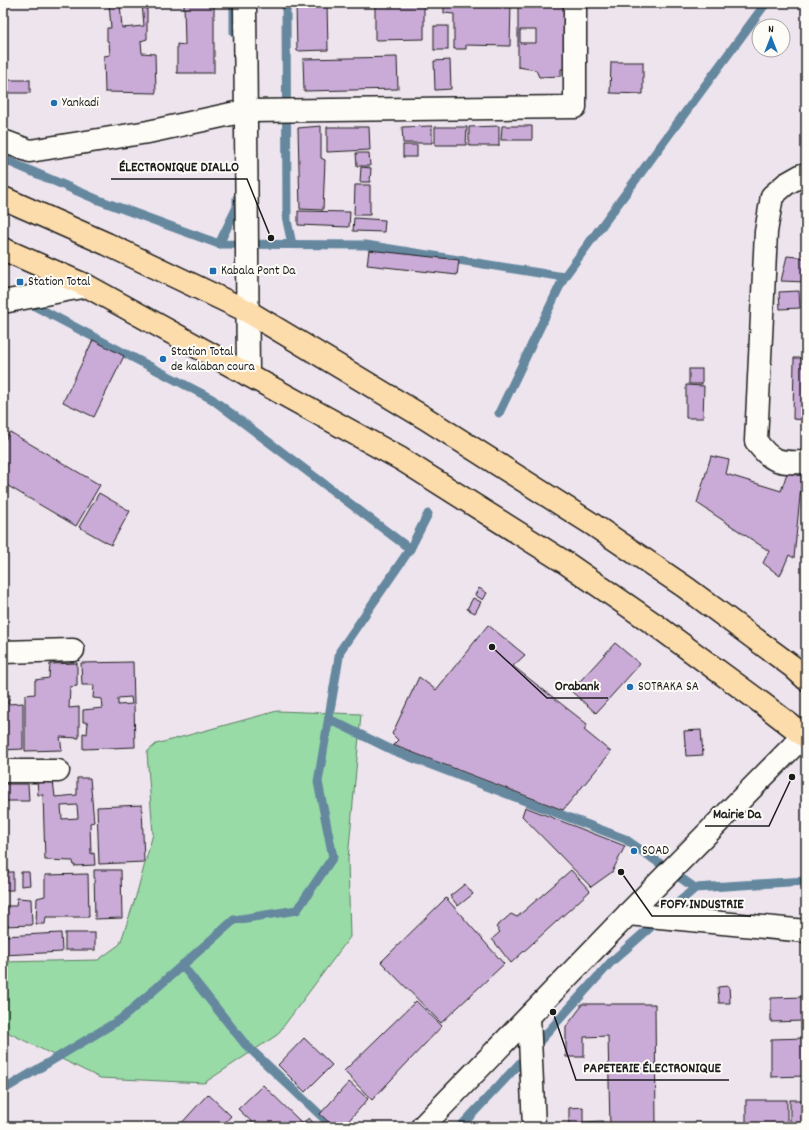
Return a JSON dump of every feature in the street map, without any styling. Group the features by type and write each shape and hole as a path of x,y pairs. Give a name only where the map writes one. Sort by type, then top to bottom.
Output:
{"highway":[{"path":"3,198 108,244 247,311 425,418 592,524 685,587 793,667 806,679"},
{"path":"3,249 87,286 401,459 566,563 657,626 805,735"}],"street":[{"path":"245,3 248,375"},
{"path":"3,140 30,152 148,132 245,111 575,107 575,3"},
{"path":"797,462 774,459 763,452 756,441 766,232 772,196 786,184 802,175 806,175"},
{"path":"3,302 87,286"},
{"path":"3,652 73,650"},
{"path":"422,1127 628,914 805,735"},
{"path":"3,771 58,771"},
{"path":"628,914 806,931"},
{"path":"529,1017 534,1127"}],"green space":[{"path":"277,711 361,714 348,859 350,937 277,1035 204,1083 100,1078 3,1030 3,962 98,960 120,944 136,896 153,834 147,752 156,744"}],"building":[{"path":"109,3 120,3 122,28 144,26 142,3 147,3 147,39 141,41 142,53 155,54 156,93 105,92 104,56 110,55 109,42 107,41 107,28 111,28"},
{"path":"184,3 214,3 214,73 177,73 177,44 185,45"},
{"path":"296,3 327,3 328,50 297,51"},
{"path":"375,3 424,3 424,39 375,40"},
{"path":"444,3 511,3 510,46 466,45 466,49 454,49 454,14 444,13"},
{"path":"518,3 566,3 567,69 561,69 561,76 539,77 536,70 518,67","holes":["520,30 536,30 536,43 520,43"]},
{"path":"434,26 448,26 448,50 434,50"},
{"path":"397,57 398,89 304,91 303,59"},
{"path":"450,60 451,89 435,90 434,61"},
{"path":"611,62 643,62 643,94 610,93"},
{"path":"3,80 30,80 30,93 3,93"},
{"path":"321,126 321,158 325,160 323,210 300,209 298,128"},
{"path":"432,126 432,143 403,143 402,127"},
{"path":"499,126 499,146 469,146 469,127"},
{"path":"502,126 532,126 532,140 501,140"},
{"path":"327,127 369,127 370,150 327,152"},
{"path":"435,127 467,127 466,145 435,145"},
{"path":"403,145 417,145 417,157 403,157"},
{"path":"356,153 369,153 370,166 357,166"},
{"path":"361,167 371,168 370,182 360,182"},
{"path":"355,185 370,185 370,215 354,215"},
{"path":"298,211 350,212 349,227 298,225"},
{"path":"354,218 385,220 384,232 353,231"},
{"path":"369,250 459,260 457,275 367,265"},
{"path":"787,256 806,258 806,282 781,281"},
{"path":"799,291 800,308 780,309 779,292"},
{"path":"93,340 124,356 94,417 63,402"},
{"path":"794,358 806,358 806,420 793,419"},
{"path":"689,369 702,369 702,384 689,384"},
{"path":"686,385 704,386 703,418 686,418"},
{"path":"10,432 100,485 76,526 3,483 3,443"},
{"path":"711,456 729,460 726,474 781,491 787,473 802,476 794,558 789,555 780,576 763,563 769,551 697,503"},
{"path":"99,493 130,511 111,545 79,527"},
{"path":"479,588 487,593 483,600 475,595"},
{"path":"473,598 481,602 475,613 467,609"},
{"path":"488,625 525,655 513,666 587,724 584,730 611,752 563,810 393,745 398,740 392,734 419,677 436,690"},
{"path":"615,643 640,664 596,713 571,691"},
{"path":"133,662 135,747 83,749 83,733 87,734 88,722 83,722 83,710 103,708 102,699 93,698 94,685 82,685 81,663","holes":["131,697 132,704 118,705 118,698"]},
{"path":"77,663 77,686 70,687 69,708 79,707 79,738 60,737 62,750 25,751 25,695 35,694 35,680 49,678 50,664"},
{"path":"3,695 10,695 8,704 23,703 23,749 3,750"},
{"path":"701,730 703,755 686,756 684,731"},
{"path":"77,778 90,778 94,822 90,823 91,854 94,853 95,865 74,866 73,861 45,860 43,795 38,795 37,779 53,780 55,797 77,795","holes":["77,805 78,818 62,819 61,806"]},
{"path":"3,784 28,784 29,801 3,801"},
{"path":"142,805 144,862 99,864 97,807"},
{"path":"525,807 625,846 612,872 591,887 522,816"},
{"path":"94,870 121,870 122,918 95,919"},
{"path":"571,870 590,891 511,963 492,939 500,932 496,927 511,914 517,917"},
{"path":"3,872 13,872 13,890 3,890"},
{"path":"21,872 29,872 30,885 21,886"},
{"path":"88,874 89,917 46,917 45,924 36,924 37,898 45,896 45,875"},
{"path":"465,884 473,894 458,906 450,896"},
{"path":"17,898 31,899 32,925 3,926 3,906 16,906"},
{"path":"446,898 504,964 441,1023 381,962"},
{"path":"61,933 62,952 3,955 3,936"},
{"path":"65,933 95,933 95,950 65,950"},
{"path":"729,986 730,1003 719,1003 718,987"},
{"path":"803,997 804,1021 771,1022 771,998"},
{"path":"416,1001 442,1026 372,1100 344,1071"},
{"path":"581,1004 655,1004 656,1127 610,1127 608,1036 584,1037 584,1057 566,1057 566,1027 581,1007"},
{"path":"304,1038 332,1065 305,1092 278,1065"},
{"path":"806,1038 806,1076 771,1077 771,1039"},
{"path":"349,1082 368,1099 343,1127 334,1127 320,1114"},
{"path":"263,1085 302,1123 309,1118 317,1127 257,1127 238,1109"},
{"path":"208,1094 231,1116 221,1127 179,1126"},
{"path":"746,1100 787,1100 787,1127 746,1127"},
{"path":"790,1100 806,1100 806,1127 790,1127"},
{"path":"583,1107 583,1122 603,1121 603,1127 569,1127 569,1108"}],"waterway":[{"path":"234,3 234,32"},
{"path":"286,3 287,221 292,244"},
{"path":"499,413 564,277 766,3"},
{"path":"3,159 96,199 219,244 366,245 564,277"},
{"path":"219,244 237,207 237,198"},
{"path":"27,302 212,399 410,549"},
{"path":"3,1090 121,1019 234,920 297,910 333,857 318,782 340,651 410,549 428,514"},
{"path":"329,719 392,750 625,839 695,888"},
{"path":"460,1127 611,962 695,888 806,881"},
{"path":"182,965 245,1044 333,1127"}],"place":[{"name":"Yankadi","path":"54,103"},
{"name":"ÉLECTRONIQUE DIALLO","path":"271,238"},
{"name":"Kabala Pont Da","path":"213,271"},
{"name":"Station Total","path":"20,282"},
{"name":"Station Total de kalaban coura","path":"163,359"},
{"name":"Orabank","path":"492,647"},
{"name":"SOTRAKA SA","path":"630,687"},
{"name":"Mairie Da","path":"792,777"},
{"name":"SOAD","path":"634,851"},
{"name":"FOFY INDUSTRIE","path":"621,872"},
{"name":"PAPETERIE ÉLECTRONIQUE","path":"553,1012"}]}
